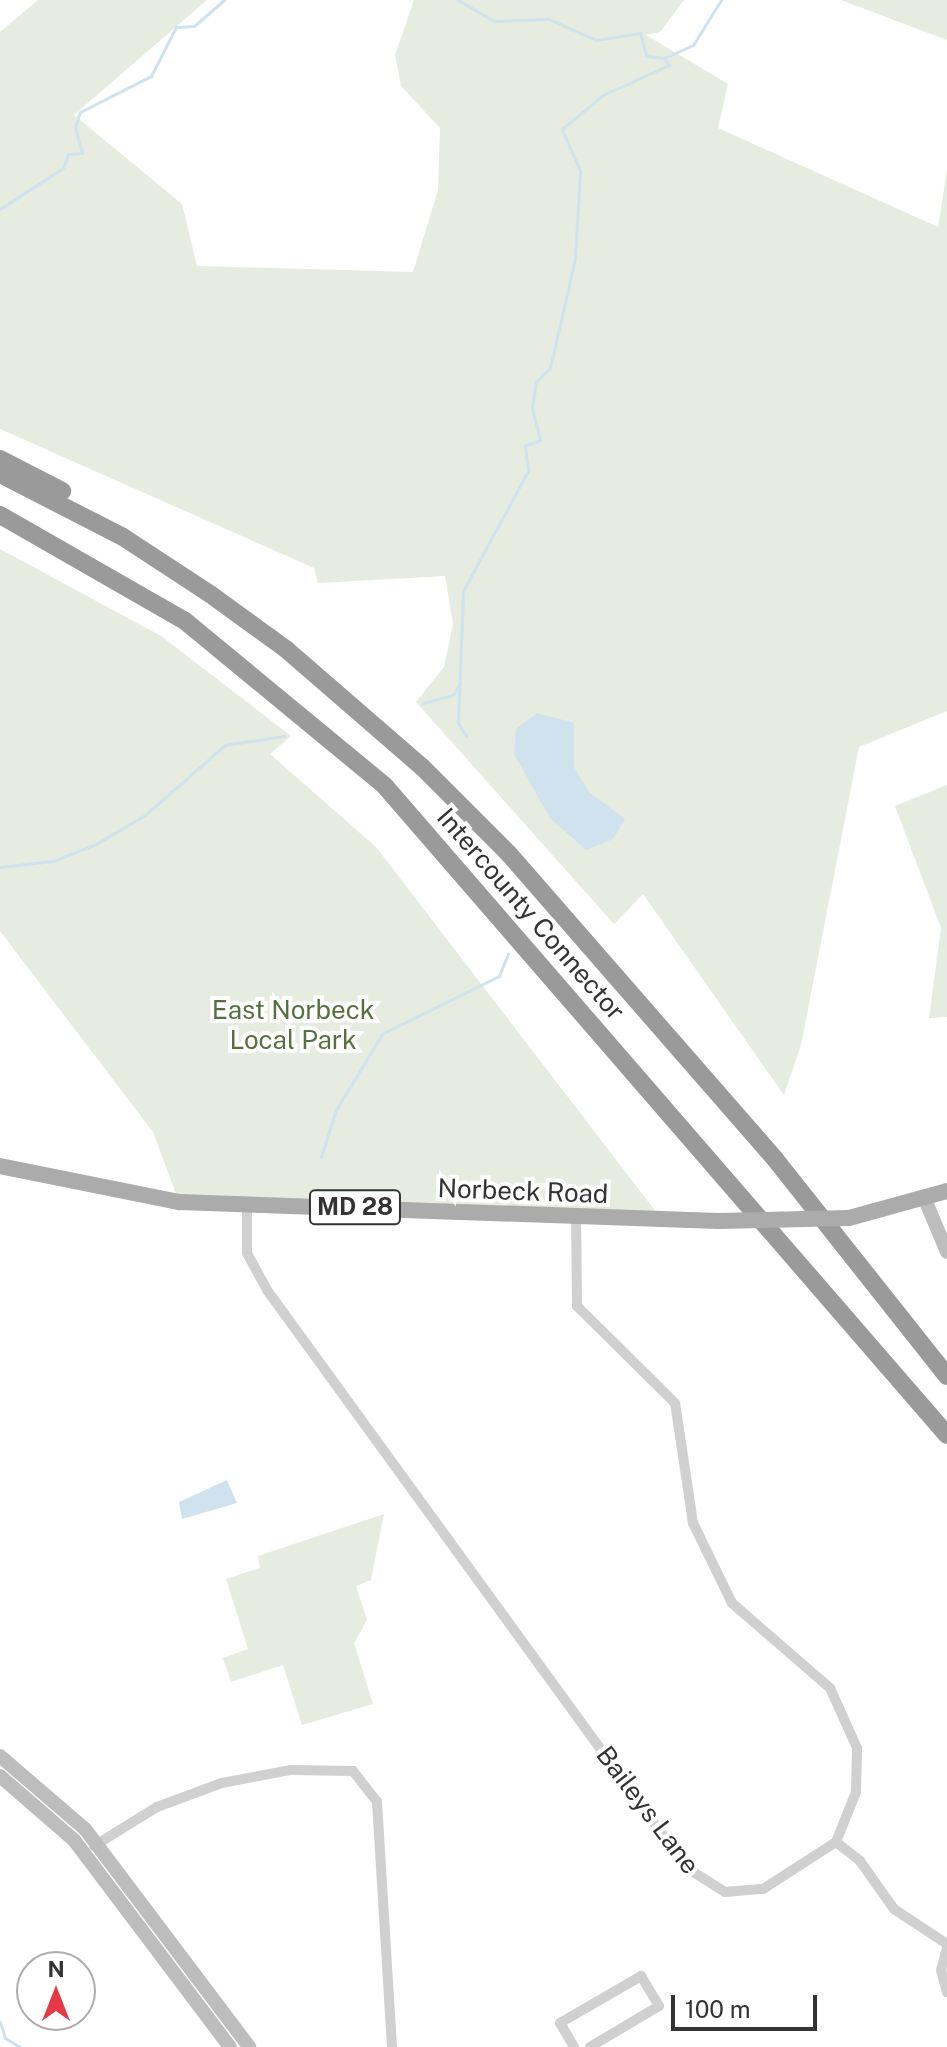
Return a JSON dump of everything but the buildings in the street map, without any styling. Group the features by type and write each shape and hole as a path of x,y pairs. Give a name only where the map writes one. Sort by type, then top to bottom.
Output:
{"highway":[{"path":"0,459 104,513 123,537"},
{"name":"Intercounty Connector","path":"0,474 123,537 287,650 509,854 775,1159 947,1376"},
{"name":"Intercounty Connector","path":"0,515 185,621 384,785 947,1435"}],"main road":[{"name":"Norbeck Road","path":"0,1166 147,1198 247,1205 718,1221 849,1218 926,1202 947,1191"}],"street":[{"path":"926,1202 947,1252"},
{"name":"Baileys Lane","path":"247,1205 247,1253 267,1290 687,1868 725,1892 745,1894 781,1882 836,1842"},
{"path":"576,1217 577,1306 675,1403 693,1523 732,1603 830,1688 848,1718 858,1779 836,1842 860,1861 894,1909 947,1946 941,1970 947,1992"},
{"path":"0,1756 54,1796 98,1844 249,2047"},
{"path":"84,1855 157,1807 222,1783 290,1770 353,1771 377,1802 392,2047"},
{"path":"0,1776 84,1855 230,2047"},
{"path":"574,2047 560,2023 641,1976 659,2006 590,2047"},
{"path":"608,2036 614,2047"}],"green space":[{"path":"38,0 207,0 74,115 182,204 197,266 413,272 438,190 440,128 401,86 395,55 414,0 684,0 660,32 646,35 728,84 718,128 938,227 947,170 947,711 859,747 801,1045 784,1095 643,894 614,924 416,702 444,667 453,624 445,576 318,583 314,568 0,429 0,32"},
{"path":"841,0 947,0 947,40"},
{"name":"East Norbeck Local Park","path":"0,549 161,636 291,736 270,754 376,847 660,1217 179,1202 153,1132 0,931"},
{"path":"947,785 947,1017 929,1018 941,928 895,806"},
{"path":"384,1514 371,1580 356,1586 367,1620 354,1643 373,1704 302,1725 283,1665 231,1682 223,1658 248,1649 226,1579 260,1568 258,1556"}],"water":[{"path":"537,713 574,723 574,767 589,792 625,819 613,839 586,850 550,818 514,754 516,729"},
{"path":"227,1480 237,1503 182,1519 179,1502"}],"waterway":[{"path":"0,209 63,168 68,154 82,153 75,127 80,112 151,76 176,27 194,26 224,0"},
{"path":"458,0 494,21 549,19 596,40 640,33 646,56 664,58"},
{"path":"466,736 458,722 463,591 528,471 525,446 540,440 532,408 536,382 550,368 575,259 580,171 562,129 603,95 669,65 664,58 693,45 721,0"},
{"path":"423,703 453,695 460,683"},
{"path":"0,867 53,861 96,844 145,815 225,745 284,736"},
{"path":"321,1157 336,1110 382,1034 499,976 508,954"},
{"path":"0,2022 5,2038 20,2047"}]}
